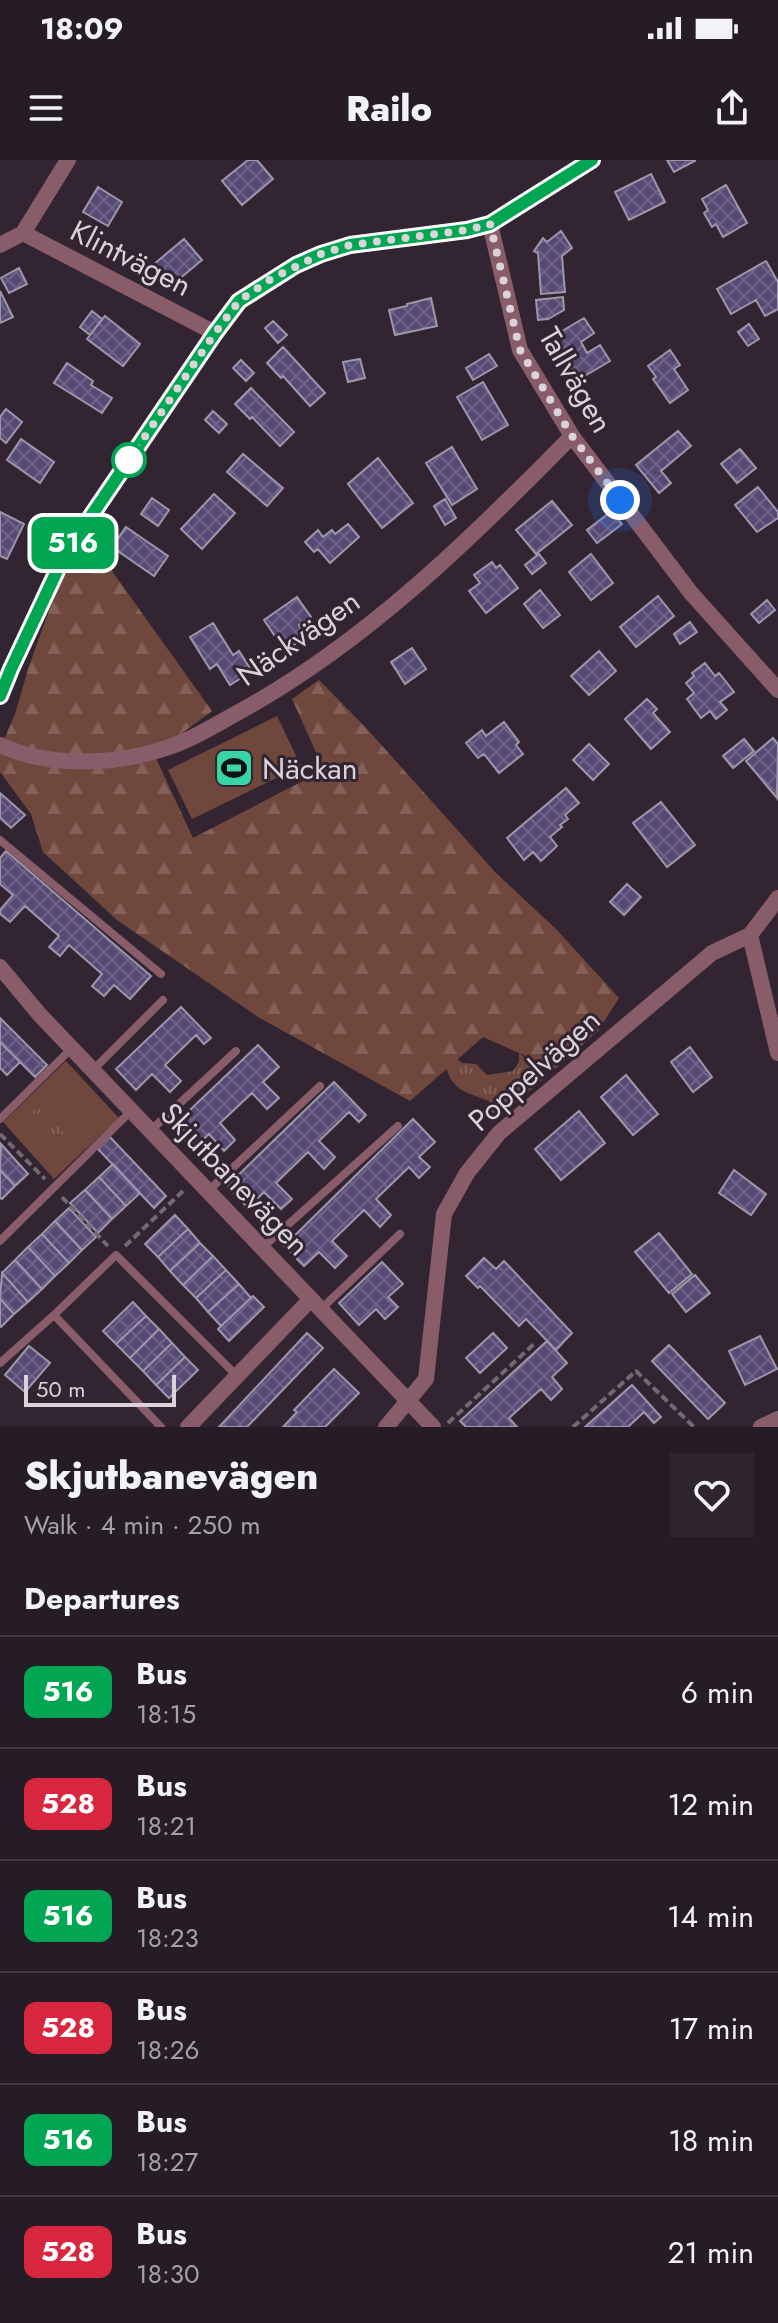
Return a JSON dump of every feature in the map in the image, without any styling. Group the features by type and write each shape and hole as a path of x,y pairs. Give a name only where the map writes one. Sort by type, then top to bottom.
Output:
{"street":[{"path":"0,245 23,233 68,160"},
{"path":"0,696 64,556 239,301 271,279 321,254 350,245 467,230 490,224 592,160"},
{"name":"Tallvägen","path":"490,224 520,350 572,436 691,593 778,690"},
{"name":"Klintvägen","path":"23,233 215,333"},
{"name":"Näckvägen","path":"0,745 15,752 67,761 100,762 169,748 204,731 283,688 365,629 492,517 572,436"},
{"name":"Poppelvägen","path":"386,1427 426,1379 444,1214 467,1173 499,1133 712,953 750,935 778,898"},
{"path":"750,935 778,1053"},
{"name":"Skjutbanevägen","path":"0,967 71,1049 433,1427"},
{"path":"188,1427 237,1376 316,1304"},
{"path":"761,1427 778,1419"}],"lane":[{"path":"0,840 161,974"},
{"path":"92,1071 163,1000"},
{"path":"0,1119 71,1049"},
{"path":"150,1131 236,1051"},
{"path":"202,1185 320,1086"},
{"path":"0,1241 131,1111"},
{"path":"262,1248 398,1126"},
{"path":"316,1304 400,1234"},
{"path":"0,1363 116,1255 237,1376"},
{"path":"54,1315 161,1427"}],"path":[{"path":"0,1134 116,1255 202,1185"},
{"path":"444,1427 534,1344"},
{"path":"573,1427 636,1371 694,1427"}],"green space":[{"name":"Näckan","path":"94,546 212,711 154,754 193,838 324,770 292,699 319,680 495,872 556,929 619,998 598,1031 555,1069 483,1037 410,1101 258,1017 117,920 43,852 31,814 0,772 0,749 15,714 60,580"},
{"name":"Näckan","path":"277,716 301,766 192,819 168,770"},
{"path":"519,1053 547,1076 501,1115 490,1112 489,1101 454,1084 445,1061 452,1055 462,1063 476,1064 487,1075 513,1071 519,1062"},
{"path":"66,1061 119,1118 54,1179 3,1122"},
{"path":"38,1106 78,1147 56,1167 18,1125"}],"building":[{"path":"248,160 257,160 273,179 242,205 222,181"},
{"path":"667,160 695,160 695,161 674,172"},
{"path":"651,174 665,202 629,220 615,192"},
{"path":"726,185 747,223 723,237 716,224 712,227 704,213 708,210 702,199"},
{"path":"98,187 122,202 108,226 83,212"},
{"path":"561,231 572,248 562,256 565,292 541,294 538,253 534,251 543,238 547,242"},
{"path":"184,239 202,260 172,285 154,264"},
{"path":"766,261 778,282 778,309 765,316 756,300 731,314 717,289"},
{"path":"19,268 27,284 9,293 1,278"},
{"path":"0,291 13,317 0,323"},
{"path":"563,297 564,310 548,319 538,320 536,300"},
{"path":"431,298 437,326 395,335 389,310"},
{"path":"92,311 102,319 90,335 80,327"},
{"path":"105,316 140,344 123,366 87,339"},
{"path":"584,318 594,333 581,342 587,353 600,345 610,361 578,380 552,337"},
{"path":"273,321 287,335 278,343 265,328"},
{"path":"749,324 759,339 748,346 738,332"},
{"path":"283,347 325,393 310,406 267,363"},
{"path":"670,350 680,365 674,369 688,390 670,403 648,366"},
{"path":"489,354 497,366 473,380 466,368"},
{"path":"360,359 365,378 348,382 343,362"},
{"path":"241,360 254,373 246,381 233,368"},
{"path":"67,363 93,381 91,385 112,398 102,413 54,383"},
{"path":"483,382 508,425 482,440 457,397"},
{"path":"251,388 294,432 280,446 235,404"},
{"path":"6,409 22,422 6,443 0,438 0,417"},
{"path":"213,411 227,424 219,433 205,420"},
{"path":"678,431 691,446 661,471 671,483 659,493 636,465"},
{"path":"21,439 54,462 40,483 7,460"},
{"path":"452,447 477,489 452,505 426,463"},
{"path":"740,449 756,468 737,483 721,464"},
{"path":"243,454 283,488 267,506 227,472"},
{"path":"378,458 413,503 382,528 348,484"},
{"path":"758,487 778,512 778,518 757,532 735,505"},
{"path":"214,494 235,513 202,549 181,529"},
{"path":"152,498 169,510 158,526 141,514"},
{"path":"445,499 456,518 445,525 434,506"},
{"path":"552,501 572,525 536,554 516,530"},
{"path":"612,511 622,524 597,543 587,530"},
{"path":"0,512 24,524 7,559 0,556"},
{"path":"348,524 359,537 330,563 318,549 314,552 305,542 318,530 323,537 332,530 335,534"},
{"path":"126,527 168,556 154,576 112,547"},
{"path":"539,554 546,563 532,574 525,565"},
{"path":"591,554 613,583 591,600 569,572"},
{"path":"492,562 496,568 500,565 518,588 486,613 469,591 480,583 474,575"},
{"path":"540,590 560,615 543,628 524,604"},
{"path":"658,596 674,616 636,647 620,627"},
{"path":"297,597 311,617 299,625 306,637 285,651 264,620"},
{"path":"767,600 775,610 759,623 751,614"},
{"path":"690,622 697,632 680,644 674,634"},
{"path":"213,623 233,655 239,651 252,671 230,685 217,664 210,669 190,637"},
{"path":"412,648 426,669 405,684 391,662"},
{"path":"599,651 616,671 589,695 571,676"},
{"path":"705,663 715,676 719,673 734,692 720,702 727,710 716,719 710,711 701,718 687,699 694,693 686,683 694,676 692,673"},
{"path":"647,699 657,709 653,713 670,732 651,749 625,719"},
{"path":"504,722 519,742 516,745 523,754 499,773 484,754 478,758 466,743 482,730 486,736"},
{"path":"773,738 778,744 777,798 746,761"},
{"path":"744,739 754,751 733,768 723,756"},
{"path":"589,744 609,764 593,780 573,760"},
{"path":"566,788 579,803 565,815 568,819 550,837 557,846 541,861 533,852 524,860 507,838"},
{"path":"0,793 25,815 11,828 0,818"},
{"path":"661,802 695,845 667,867 633,823"},
{"path":"6,851 151,976 130,999 114,985 104,996 92,986 102,974 69,945 60,956 49,947 59,936 25,906 10,922 0,914 13,895 0,884 0,858"},
{"path":"627,884 641,897 624,915 610,902"},
{"path":"181,1007 211,1038 204,1044 196,1035 165,1065 181,1081 170,1092 152,1074 136,1090 116,1069"},
{"path":"0,1018 47,1065 35,1077 0,1042"},
{"path":"0,1042 20,1062 7,1075 0,1068"},
{"path":"258,1045 279,1067 263,1082 279,1098 267,1109 252,1093 220,1123 235,1140 224,1151 209,1134 193,1149 172,1127"},
{"path":"690,1047 712,1077 693,1092 671,1062"},
{"path":"626,1075 658,1114 633,1135 601,1097"},
{"path":"334,1082 366,1115 359,1122 349,1112 319,1141 335,1157 324,1169 308,1152 276,1183 292,1199 281,1209 264,1192 248,1208 227,1186"},
{"path":"579,1111 605,1143 561,1180 535,1149"},
{"path":"413,1119 435,1142 419,1157 430,1167 419,1178 409,1167 376,1199 391,1215 380,1227 364,1210 332,1241 347,1256 335,1268 319,1252 304,1266 284,1246"},
{"path":"108,1135 166,1196 154,1208 96,1147"},
{"path":"1,1144 28,1174 15,1186 0,1170"},
{"path":"113,1164 140,1193 126,1206 99,1177"},
{"path":"0,1170 15,1186 2,1199 0,1198"},
{"path":"734,1170 766,1194 751,1215 719,1193"},
{"path":"99,1177 126,1206 112,1219 85,1190"},
{"path":"85,1190 112,1219 98,1233 70,1203"},
{"path":"69,1208 96,1237 82,1250 55,1221"},
{"path":"175,1215 188,1229 158,1257 145,1244"},
{"path":"55,1221 82,1250 69,1263 42,1234"},
{"path":"188,1229 200,1243 170,1271 158,1257"},
{"path":"659,1233 692,1274 669,1293 635,1252"},
{"path":"42,1234 69,1263 55,1276 28,1247"},
{"path":"200,1243 213,1256 183,1285 170,1271"},
{"path":"28,1247 55,1276 42,1289 15,1260"},
{"path":"213,1256 226,1270 196,1298 183,1285"},
{"path":"484,1258 496,1269 504,1261 572,1333 556,1350 526,1319 519,1326 466,1276"},
{"path":"15,1260 42,1289 28,1302 2,1273"},
{"path":"382,1262 403,1284 388,1297 398,1307 385,1319 376,1309 359,1325 339,1303"},
{"path":"226,1270 239,1284 208,1312 196,1298"},
{"path":"2,1273 28,1302 14,1314 0,1299"},
{"path":"695,1275 710,1293 686,1312 672,1294"},
{"path":"239,1284 251,1298 221,1326 208,1312"},
{"path":"253,1296 264,1307 229,1341 218,1329"},
{"path":"0,1299 14,1314 1,1327 0,1326"},
{"path":"133,1302 146,1316 116,1344 103,1331"},
{"path":"146,1316 159,1329 130,1358 116,1344"},
{"path":"159,1329 172,1343 143,1371 130,1358"},
{"path":"307,1333 323,1348 247,1427 219,1427"},
{"path":"493,1333 507,1348 480,1373 466,1358"},
{"path":"760,1336 777,1369 745,1385 729,1351"},
{"path":"547,1341 567,1363 552,1377 562,1389 551,1400 541,1389 509,1418 517,1427 466,1427 460,1421"},
{"path":"172,1343 185,1357 156,1385 143,1371"},
{"path":"669,1345 725,1403 708,1419 652,1361"},
{"path":"29,1346 50,1363 25,1392 5,1375"},
{"path":"185,1357 198,1370 169,1398 156,1385"},
{"path":"334,1369 359,1393 325,1427 283,1427 297,1412 294,1410"},
{"path":"632,1385 661,1417 654,1423 644,1412 628,1427 585,1427"}],"bus line":[{"name":"516","path":"0,696 64,556 239,301 296,265 350,245 467,230 490,224 592,160"}],"place":[{"name":"Näckan","path":"234,768"}],"route":[{"path":"129,460 239,301 271,279 321,254 350,245 467,230 490,224 520,350 572,436 620,500"}]}
